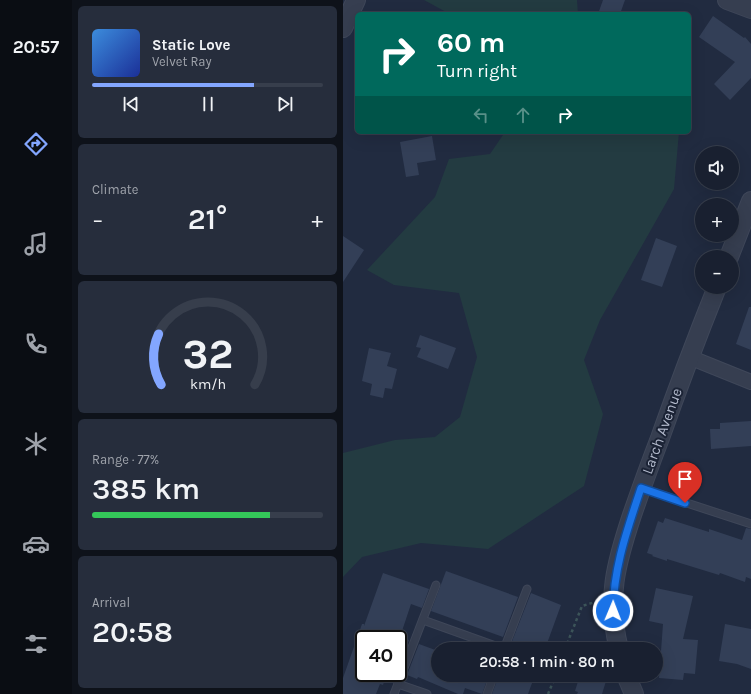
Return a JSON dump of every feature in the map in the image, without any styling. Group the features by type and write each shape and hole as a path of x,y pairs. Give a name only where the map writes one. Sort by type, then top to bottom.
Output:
{"street":[{"path":"343,28 356,0"},
{"path":"727,0 751,9"},
{"path":"732,250 751,201"},
{"name":"Larch Avenue","path":"617,642 614,630 613,590 620,551 641,488 689,357 714,294"},
{"path":"689,357 751,382"},
{"path":"629,682 634,694"}],"lane":[{"path":"641,488 751,524"},
{"path":"395,694 437,585"},
{"path":"507,642 527,589"},
{"path":"423,620 484,642"},
{"path":"487,694 491,682"},
{"path":"398,684 427,694"}],"path":[{"path":"568,642 581,606 595,602"},
{"path":"548,694 552,682"}],"green space":[{"path":"424,0 577,0 578,12 446,12"},
{"path":"504,134 679,134 674,189 600,320 584,360 603,414 584,486 488,549 421,543 362,557 343,577 343,453 395,440 435,437 460,417 477,357 459,293 394,285 367,270 435,197 449,159 490,154"}],"building":[{"path":"603,0 625,0 621,12 599,12"},
{"path":"713,16 744,38 745,37 751,44 751,78 730,100 714,84 735,62 699,37"},
{"path":"432,136 436,160 417,163 419,175 406,177 400,142"},
{"path":"343,236 364,250 343,282"},
{"path":"656,238 677,246 662,287 641,280"},
{"path":"749,307 751,307 751,350 736,344"},
{"path":"420,335 456,348 448,369 417,357 421,348 416,347"},
{"path":"369,348 391,353 387,366 397,369 392,389 385,388 383,398 370,395 372,384 362,381"},
{"path":"751,421 751,446 711,449 710,429 720,429 720,423"},
{"path":"665,518 709,532 709,529 742,540 746,528 751,529 751,579 746,577 745,582 720,573 719,575 667,559 667,561 647,553 658,521 663,523"},
{"path":"446,571 518,597 503,637 431,611"},
{"path":"383,573 429,589 422,608 411,604 402,630 360,630 362,624 364,624 364,626"},
{"path":"656,588 693,596 683,639 698,640 695,674 684,673 683,680 663,678 663,642 662,642 663,624 649,621"},
{"path":"531,593 561,605 548,642 512,642"},
{"path":"725,624 751,629 751,669 737,664 719,661"},
{"path":"355,644 355,682 384,682 383,685 380,684 376,694 343,694 343,678"},
{"path":"419,644 431,648 431,682 486,682 482,694 465,688 463,694 458,694 418,677 417,679 407,675"},
{"path":"496,682 532,682 528,694 492,694"},
{"path":"578,682 606,682 602,694 577,694 578,692 575,691"}],"route":[{"path":"613,611 613,590 620,551 641,488 685,503"}]}
